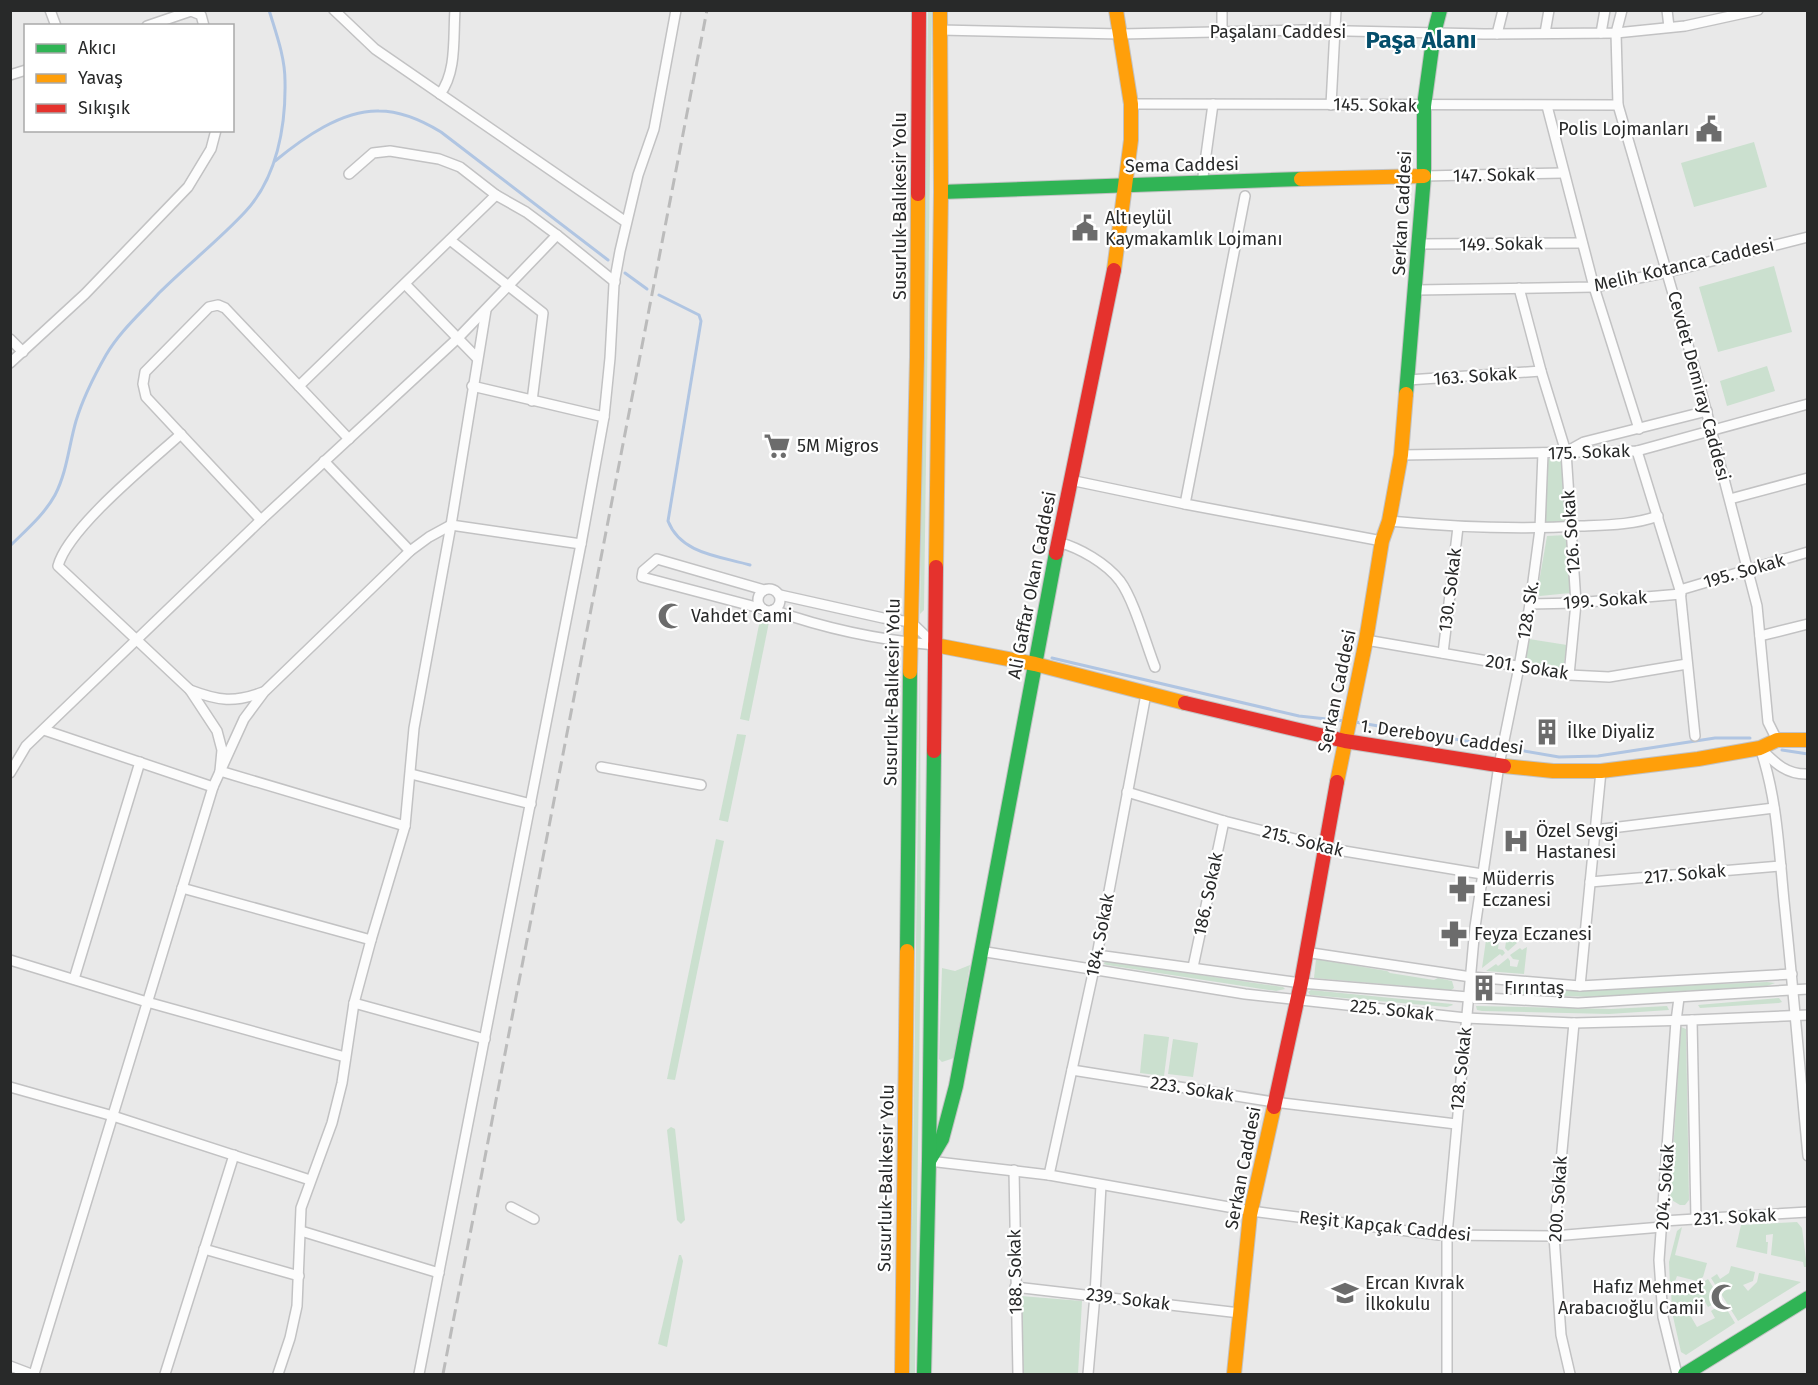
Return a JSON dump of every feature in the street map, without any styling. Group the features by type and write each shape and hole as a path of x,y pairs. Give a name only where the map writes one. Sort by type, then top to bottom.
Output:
{"main road":[{"name":"Susurluk-Balıkesir Yolu","path":"902,1374 910,643 917,357 919,10"},
{"path":"924,1374 929,1161 941,192 940,10"},
{"name":"Ali Gaffar Okan Caddesi","path":"929,1161 942,1140 950,1113 1070,480 1111,291 1131,140 1131,104 1116,10"},
{"name":"Serkan Caddesi","path":"1234,1374 1251,1211 1301,983 1324,847 1366,640 1382,541 1389,522 1401,455 1424,176 1424,106 1434,33 1440,10"},
{"name":"Sema Caddesi","path":"941,192 1126,184 1202,184 1424,176"},
{"name":"1. Dereboyu Caddesi","path":"935,645 1035,664 1146,694 1345,741 1553,771 1601,771 1698,759 1760,748 1776,740 1808,740"},
{"path":"1685,1374 1808,1298"}],"street":[{"path":"334,10 375,49 626,222"},
{"path":"440,94 447,85 451,72 455,10"},
{"path":"419,1374 604,417 615,282 626,222 638,175 654,129 676,10"},
{"path":"1222,10 1222,32"},
{"path":"1331,105 1335,10"},
{"path":"1497,34 1503,10"},
{"path":"1545,33 1549,10"},
{"path":"1601,33 1605,10"},
{"name":"Cevdet Demiray Caddesi","path":"1622,10 1616,33 1618,105 1707,411 1748,569 1757,606 1768,722 1776,740"},
{"path":"1667,10 1669,27"},
{"name":"Paşalanı Caddesi","path":"940,30 1121,34 1303,30 1497,34 1616,33 1669,27 1722,14 1758,10"},
{"path":"153,24 191,11 201,15 203,24"},
{"name":"145. Sokak","path":"1131,104 1618,105"},
{"path":"1202,184 1213,104"},
{"path":"1547,106 1594,287 1639,429"},
{"path":"10,363 85,294 188,187 211,149 215,132"},
{"path":"349,174 373,153 390,151 439,159 460,167 496,195 526,212 557,235 615,282"},
{"name":"147. Sokak","path":"1424,176 1563,173"},
{"path":"299,386 496,195"},
{"path":"1185,504 1245,196"},
{"path":"10,772 26,747 261,520 458,338 557,235"},
{"name":"Melih Kotanca Caddesi","path":"1416,290 1594,287 1668,272 1808,237"},
{"path":"450,240 543,313 532,400"},
{"name":"149. Sokak","path":"1419,244 1582,243"},
{"path":"405,284 477,358"},
{"name":"126. Sokak","path":"1519,288 1566,452 1569,527 1576,603 1569,675"},
{"path":"261,520 146,397 143,384 145,372 209,307 218,305 225,308 349,439"},
{"path":"278,1374 290,1338 297,1306 302,1208 332,1122 342,1083 354,1003 405,826 414,728 451,525 486,310"},
{"path":"10,339 23,352"},
{"name":"163. Sokak","path":"1408,380 1541,371"},
{"path":"472,386 604,417"},
{"name":"175. Sokak","path":"1401,455 1637,451 1808,404"},
{"path":"1566,452 1584,442 1707,411"},
{"path":"181,434 88,520 61,557 58,566 190,690 218,731 222,750 220,771"},
{"path":"1637,451 1680,592 1695,736"},
{"name":"128. Sk.","path":"1499,765 1520,667 1530,604 1540,529 1543,453"},
{"path":"324,461 410,551"},
{"path":"1730,499 1808,478"},
{"path":"1070,480 1382,541"},
{"path":"1389,522 1540,529 1640,522 1658,516"},
{"path":"10,1366 33,1374 213,787 244,719 264,692 410,551 451,525 581,544"},
{"name":"130. Sokak","path":"1443,653 1458,527"},
{"path":"1058,542 1072,546 1102,564 1120,580 1155,667"},
{"name":"195. Sokak","path":"1680,592 1808,552"},
{"path":"657,559 764,590 771,589 780,595 911,622 935,645 889,641 850,633 773,610 642,577 643,571 657,559"},
{"path":"763,609 758,600 764,590"},
{"name":"199. Sokak","path":"1530,604 1576,603 1680,592"},
{"path":"773,610 780,602 780,595"},
{"path":"1760,636 1808,624"},
{"name":"201. Sokak","path":"1366,640 1569,675 1609,677 1687,664"},
{"path":"190,690 209,698 227,700 245,699 264,692"},
{"name":"184. Sokak","path":"1049,1175 1094,970 1146,694"},
{"path":"44,730 213,787"},
{"path":"1760,748 1787,771 1808,774"},
{"path":"1760,748 1769,775 1774,808 1808,1156"},
{"path":"74,979 140,762"},
{"name":"128. Sokak","path":"1447,1374 1447,1235 1455,1124 1475,927 1499,765"},
{"path":"601,767 701,785"},
{"path":"220,771 405,826"},
{"path":"1580,986 1601,771"},
{"path":"411,774 531,804"},
{"name":"215. Sokak","path":"1127,792 1224,821 1324,847 1482,874"},
{"path":"1595,830 1774,808"},
{"name":"186. Sokak","path":"1193,967 1224,821"},
{"name":"217. Sokak","path":"1590,882 1780,866"},
{"path":"182,888 371,940"},
{"name":"225. Sokak","path":"980,951 1297,1000 1466,1018 1574,1023 1808,1015"},
{"path":"1305,952 1471,977 1580,986 1792,974"},
{"name":"225. Sokak","path":"1097,955 1301,983 1586,1004 1808,989"},
{"path":"10,960 147,1002 345,1057"},
{"name":"204. Sokak","path":"1677,1374 1663,1317 1659,1260 1679,998"},
{"path":"354,1003 485,1039"},
{"name":"204. Sokak","path":"1692,1020 1696,1219"},
{"name":"200. Sokak","path":"1570,1374 1562,1335 1554,1236 1574,1023"},
{"name":"223. Sokak","path":"1072,1070 1274,1102 1455,1124"},
{"path":"10,1087 113,1116 310,1180"},
{"path":"165,1374 234,1155"},
{"name":"Reşit Kapçak Caddesi","path":"929,1161 1049,1175 1251,1211 1447,1235 1554,1236 1663,1224"},
{"name":"188. Sokak","path":"1014,1170 1018,1374"},
{"path":"1088,1374 1101,1185"},
{"path":"511,1207 534,1219"},
{"name":"231. Sokak","path":"1663,1224 1696,1219 1808,1212"},
{"path":"301,1231 439,1273"},
{"path":"204,1249 299,1276"},
{"name":"239. Sokak","path":"1015,1287 1240,1313"}],"green space":[{"path":"932,10 924,610 920,614 928,11"},
{"path":"1754,142 1767,187 1694,207 1681,163"},
{"path":"1774,266 1792,332 1718,352 1699,287"},
{"path":"1767,366 1775,391 1727,406 1720,381"},
{"path":"1546,459 1562,459 1566,522 1544,523"},
{"path":"1567,535 1570,593 1540,596 1537,594 1547,536"},
{"path":"760,620 769,622 749,721 740,719"},
{"path":"1529,639 1567,645 1563,669 1525,663"},
{"path":"920,658 921,927 915,1374 910,1374"},
{"path":"737,734 746,735 728,822 719,820"},
{"path":"716,839 724,841 675,1080 667,1079"},
{"path":"1487,933 1519,937 1515,941 1517,943 1508,951 1505,948 1506,942 1499,941 1498,949 1505,953 1502,956 1500,954 1482,968"},
{"path":"1527,947 1524,974 1486,971 1496,964 1498,966 1508,958 1510,966 1517,967 1519,960 1513,959 1510,955 1520,948 1522,950"},
{"path":"1316,959 1434,980 1438,978 1452,981 1454,988 1451,990 1314,978"},
{"path":"1105,961 1285,989 1276,991 1107,965 1104,964"},
{"path":"970,965 954,1058 942,1062 939,1059 942,968 955,971"},
{"path":"1775,983 1767,986 1590,997 1517,994 1517,987 1577,990"},
{"path":"1311,990 1453,1005 1447,1007 1310,995 1308,992"},
{"path":"1779,998 1782,1002 1700,1008 1698,1005"},
{"path":"1476,1006 1611,1009 1667,1006 1669,1010 1609,1014 1482,1011 1477,1010"},
{"path":"1681,1027 1686,1029 1689,1200 1685,1205 1680,1205 1670,1199"},
{"path":"1144,1034 1169,1037 1164,1076 1140,1073"},
{"path":"1173,1039 1198,1043 1193,1077 1168,1074"},
{"path":"671,1127 675,1129 685,1220 681,1224 677,1220 667,1130"},
{"path":"1797,1222 1802,1228 1807,1267 1804,1267 1803,1262 1771,1255 1773,1234 1766,1235 1767,1254 1736,1247 1741,1225"},
{"path":"1682,1227 1675,1255 1707,1263 1703,1277 1697,1281 1677,1276 1674,1284 1670,1285 1669,1262 1677,1231"},
{"path":"679,1255 683,1261 667,1347 658,1344"},
{"path":"1731,1266 1755,1272 1753,1281 1743,1285 1748,1291 1757,1282 1759,1273 1801,1282 1738,1321 1711,1278 1717,1274 1720,1279 1729,1273"},
{"path":"1708,1279 1721,1300 1708,1307 1704,1300 1687,1310 1697,1327 1715,1318 1711,1311 1723,1303 1735,1323 1686,1355 1681,1352 1672,1312 1671,1290 1698,1293 1700,1284"},
{"path":"1021,1296 1082,1301 1078,1374 1021,1374"}],"waterway":[{"path":"10,546 40,516 55,495 82,404 97,371 112,346 159,293 245,212 265,184 277,151 285,98 280,45 269,10"},
{"path":"275,161 310,135 351,115 379,111 404,115 441,132 608,260"},
{"path":"625,273 647,289"},
{"path":"659,295 699,315 701,321 668,521 674,532 691,547 714,556 750,565"},
{"path":"1052,658 1299,716 1345,721"},
{"path":"1355,722 1559,757 1598,756 1715,738 1750,738"},
{"path":"1782,750 1808,754"}],"railway":[{"path":"443,1374 707,10"}],"traffic: fast":[{"path":"1406,394 1424,176 1424,106 1434,33 1440,10"},
{"path":"941,192 1301,179"},
{"path":"929,1161 942,1139 956,1086 1056,553"},
{"path":"907,951 910,672"},
{"path":"924,1374 934,751"},
{"path":"1685,1374 1808,1298"}],"traffic: slow":[{"path":"936,567 941,192 940,10"},
{"path":"1114,270 1131,140 1131,104 1116,10"},
{"path":"1301,179 1424,176"},
{"path":"910,672 918,194"},
{"path":"1337,782 1366,640 1382,541 1389,521 1401,455 1406,394"},
{"path":"935,645 1035,664 1185,703"},
{"path":"1504,766 1553,771 1601,771 1698,759 1760,748 1777,740 1808,740"},
{"path":"902,1374 907,951"},
{"path":"1234,1374 1250,1215 1274,1107"}],"traffic: jam":[{"path":"918,194 919,10"},
{"path":"1056,553 1114,270"},
{"path":"934,751 936,567"},
{"path":"1185,703 1345,741 1504,766"},
{"path":"1274,1107 1301,983 1337,782"}],"place":[{"name":"Polis Lojmanları","path":"1709,129"},
{"name":"Altıeylül Kaymakamlık Lojmanı","path":"1085,228"},
{"name":"5M Migros","path":"777,446"},
{"name":"Vahdet Cami","path":"671,616"},
{"name":"İlke Diyaliz","path":"1547,732"},
{"name":"Özel Sevgi Hastanesi","path":"1516,841"},
{"name":"Müderris Eczanesi","path":"1462,889"},
{"name":"Feyza Eczanesi","path":"1454,934"},
{"name":"Fırıntaş","path":"1484,988"},
{"name":"Ercan Kıvrak İlkokulu","path":"1345,1293"},
{"name":"Hafız Mehmet Arabacıoğlu Camii","path":"1724,1297"}],"district":[{"name":"Paşa Alanı","path":"1421,40"}]}
